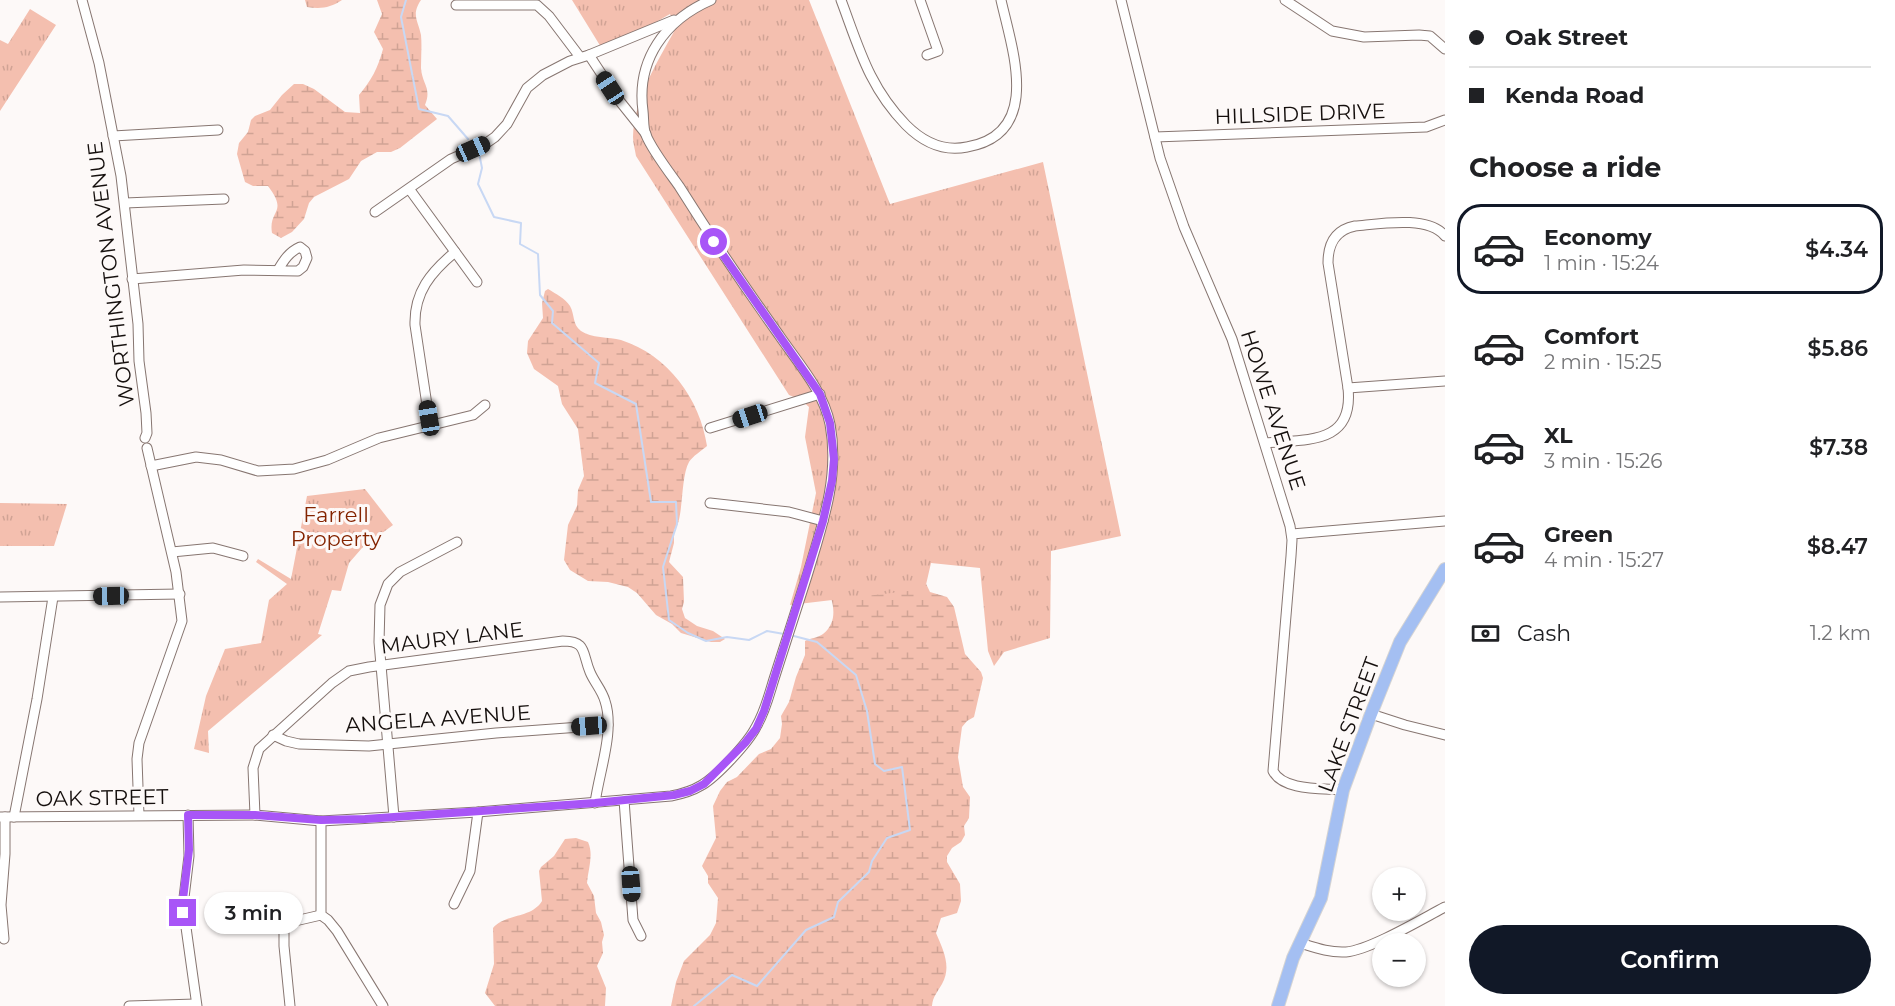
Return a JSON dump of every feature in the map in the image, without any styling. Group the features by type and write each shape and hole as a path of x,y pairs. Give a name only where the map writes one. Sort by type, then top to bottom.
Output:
{"main road":[{"name":"LAKE STREET","path":"1278,1006 1300,943 1321,898 1343,790 1371,714 1400,642 1445,569"}],"street":[{"name":"WORTHINGTON AVENUE","path":"82,0 97,52 125,203 146,413 146,443 172,552 182,613 180,629 139,743 137,759 139,815"},
{"name":"OAK STREET","path":"6,817 255,815 321,820 595,803 674,795 690,791 704,784 729,761 756,729 764,711 823,521 832,481 834,459 830,423 820,394 722,254 646,134 642,103 644,79 649,61 666,31 681,16 711,0"},
{"path":"841,0 871,78 900,119 927,142 938,147 957,148 980,143 998,133 1007,123 1015,106 1016,70 1001,0"},
{"path":"920,0 938,51 927,55"},
{"name":"HOWE AVENUE","path":"1121,0 1155,137 1172,194 1232,339 1292,534 1273,771 1278,780 1290,785 1343,790"},
{"path":"1285,0 1332,31 1364,37 1419,34 1430,36 1445,49"},
{"path":"456,5 537,5 585,56 646,134"},
{"path":"375,213 451,159 491,141 507,124 520,99 532,83 553,69 681,16"},
{"name":"HILLSIDE DRIVE","path":"1155,137 1426,128 1445,120"},
{"path":"113,136 218,130"},
{"path":"410,190 477,282"},
{"path":"125,203 224,199"},
{"path":"1265,443 1320,438 1332,433 1342,423 1347,413 1348,388 1329,270 1328,255 1334,237 1342,230 1355,226 1414,223 1433,225 1445,236"},
{"path":"430,425 415,325 416,311 419,295 426,280 455,252"},
{"path":"132,279 246,270 278,270"},
{"path":"1348,388 1445,381"},
{"path":"710,428 820,394"},
{"path":"151,466 195,457 221,460 258,471 294,469 327,460 379,438 473,415 485,405"},
{"path":"710,503 789,512 823,521"},
{"path":"1292,534 1445,521"},
{"path":"394,817 378,613 388,584 407,567 457,542"},
{"path":"172,552 213,548 243,556"},
{"path":"0,597 180,594"},
{"path":"4,939 1,914 6,817 38,690 53,597"},
{"name":"MAURY LANE","path":"255,815 254,761 259,748 346,673 354,669 381,665 563,641 577,642 582,647 589,669 605,700 608,725 595,803"},
{"path":"1371,714 1405,726 1445,735"},
{"name":"ANGELA AVENUE","path":"273,735 299,744 359,746 608,725"},
{"path":"624,800 633,920 641,936"},
{"path":"454,904 470,871 478,812"},
{"path":"129,1006 197,1005 183,906 189,856 188,815"},
{"path":"321,820 321,915"},
{"path":"1300,943 1329,951 1359,949 1445,907"},
{"path":"290,1006 284,946 285,926 295,921 321,915 337,931 383,1006"}],"green space":[{"path":"305,0 342,0 317,8 307,7"},
{"path":"377,0 421,0 416,14 421,35 421,68 427,90 425,105 437,119 400,148 391,152 377,152 361,161 349,179 314,197 309,203 304,219 292,232 281,238 272,233 277,207 274,195 268,186 253,186 245,182 237,154 239,143 248,132 251,120 270,110 294,84 303,84 314,89 345,112 360,113 359,95 374,74 383,49 374,32 382,14"},
{"path":"572,0 809,0 890,204 1043,162 1121,536 1051,551 1050,638 1004,652 994,666 988,651 980,568 931,563 925,589 790,605 801,567 816,493 805,437 809,407 801,400 789,395 636,156 633,137 634,122 642,94 676,28 670,14 604,52"},
{"path":"30,9 56,25 0,111 0,40 8,44"},
{"path":"548,289 568,303 576,325 581,331 595,336 621,340 653,356 679,381 697,412 707,446 689,462 686,469 679,518 674,530 674,543 669,562 683,577 682,609 685,618 725,639 720,642 711,642 681,633 672,624 656,615 637,593 628,587 608,582 588,581 570,570 564,560 568,525 577,506 578,490 584,476 578,429 562,404 558,386 534,369 527,353 528,341 543,318 542,303 545,291"},
{"name":"Farrell Property","path":"365,489 393,525 362,548 349,563 341,591 332,590 318,634 322,635 208,731 209,753 194,749 206,696 225,649 261,643 269,600 287,584 256,562 258,559 291,579 307,496"},
{"path":"0,503 67,504 54,546 0,546"},
{"path":"918,567 930,592 947,597 954,607 965,654 981,672 983,678 974,717 962,727 958,757 963,787 970,797 969,818 964,826 965,835 961,842 952,848 947,856 947,862 960,884 961,901 957,913 941,918 936,933 945,958 946,971 932,1006 671,1006 676,982 684,961 710,935 716,923 718,898 708,883 708,876 702,866 716,838 713,806 720,791 759,754 771,749 780,738 781,716 789,702 805,655 805,641 821,635 830,626 833,612 831,598"},
{"path":"576,838 588,842 590,847 591,857 587,883 594,896 596,913 604,935 603,953 597,966 606,988 605,1006 495,1006 485,993 494,964 493,928 498,923 532,911 537,907 542,901 539,871 541,867 554,856 565,839"}],"waterway":[{"path":"406,0 401,17 419,109 448,116 468,139"},
{"path":"479,153 482,168 478,184 494,217 521,223 520,244 538,254 540,295 553,311 552,323 599,363 595,383 636,404 651,502 676,502 677,524 663,567 669,620 688,633 706,641 727,637 749,640 767,631 784,634"},
{"path":"694,1006 732,975 757,986 806,930 834,917 838,902 869,872 872,861 887,838 910,830 902,767 884,771 875,764 867,711 856,675 817,642 790,635"}],"route":[{"path":"183,913 189,850 188,815 255,815 321,820 365,819 595,803 674,795 704,784 745,743 756,729 764,711 789,633 823,521 832,481 834,459 830,423 820,394 714,242"}]}
